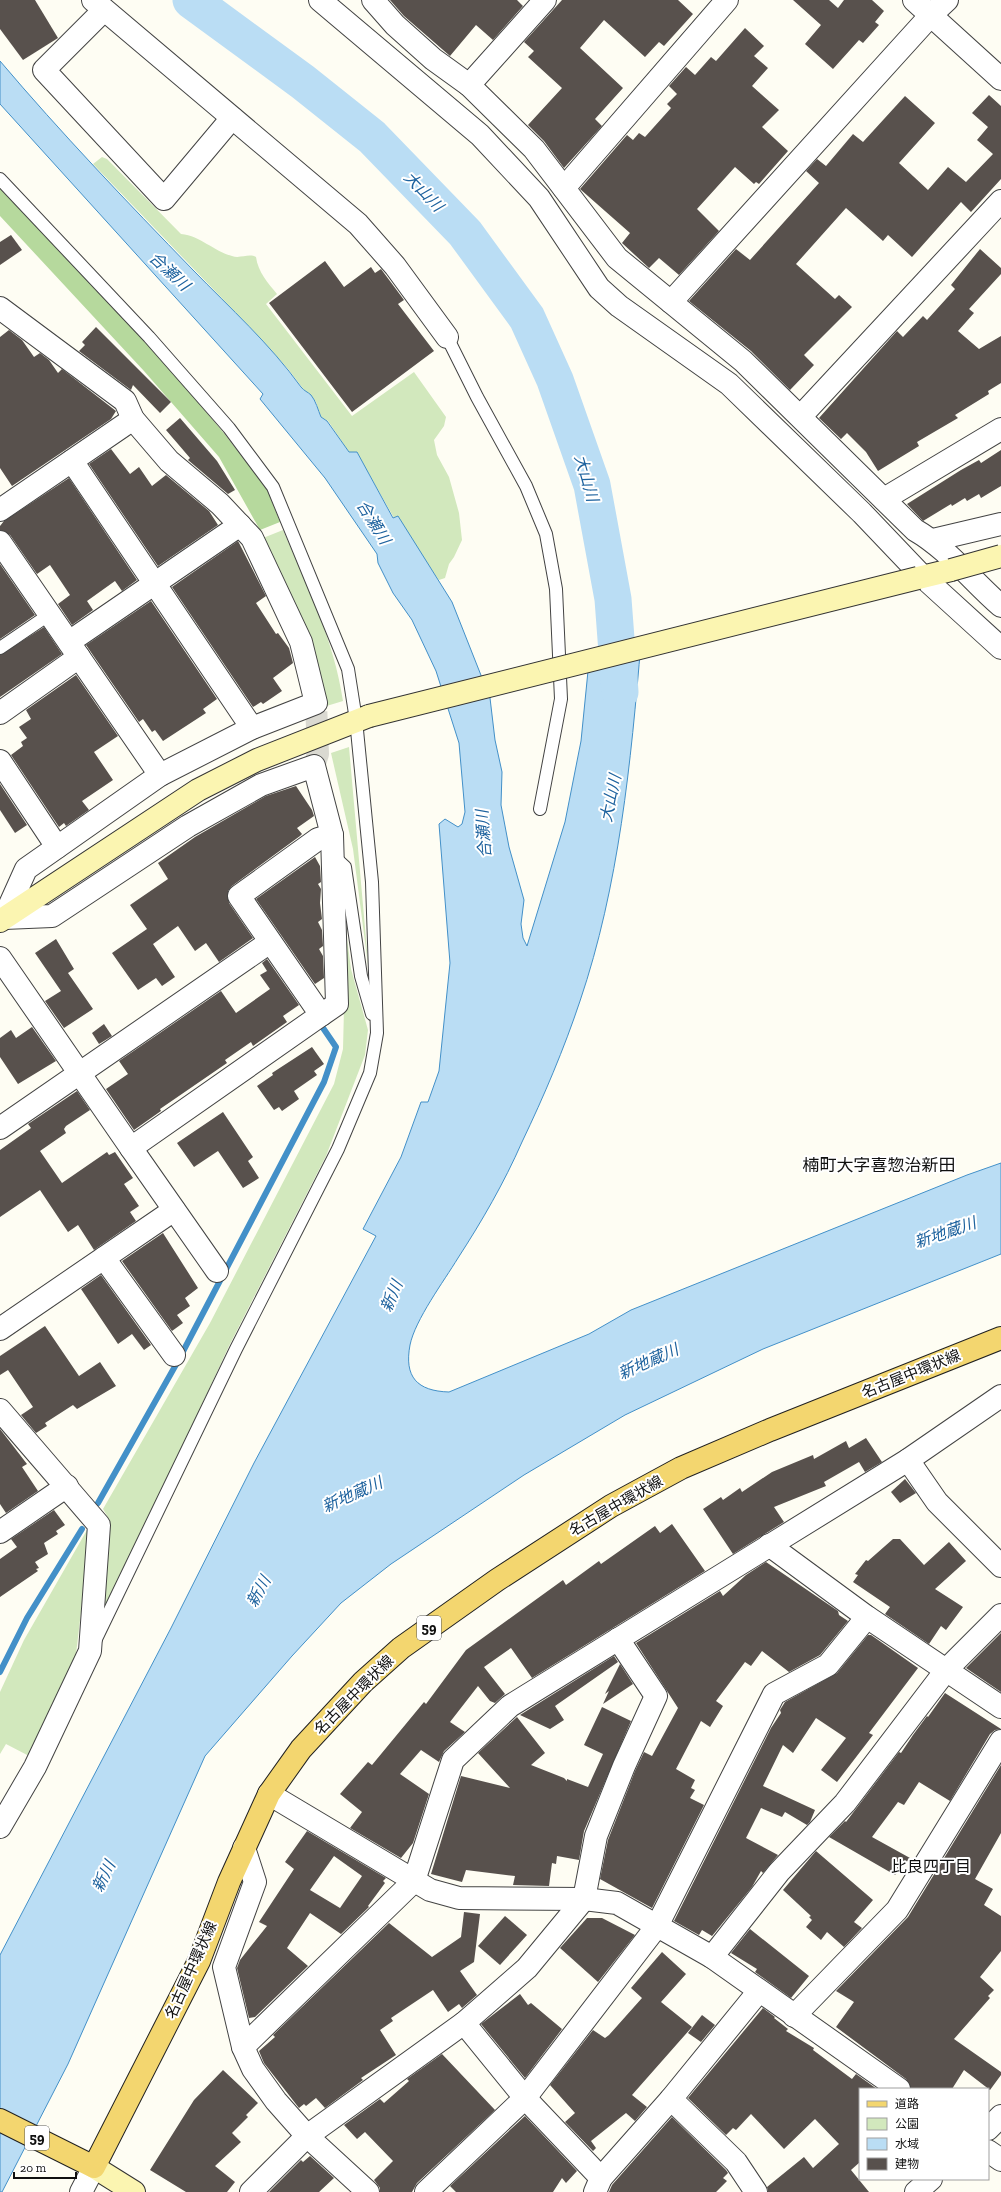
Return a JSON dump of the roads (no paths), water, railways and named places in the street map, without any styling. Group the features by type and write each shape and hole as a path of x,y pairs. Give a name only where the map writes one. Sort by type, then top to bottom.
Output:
{"main road":[{"name":"名古屋中環状線","path":"94,2167 199,1961 229,1882 270,1794 301,1749 363,1682 401,1648 497,1580 610,1506 681,1468 763,1432 1001,1338"},
{"name":"59","path":"0,2120 75,2156 94,2167"}],"street":[{"path":"320,0 480,135 539,198 599,288 619,306 729,384 856,508 920,578 1001,648"},
{"path":"373,0 394,25 433,59 469,85 534,149 617,258 743,361 801,416 915,530 933,540 980,588 1001,606"},
{"path":"469,85 545,0"},
{"path":"564,188 727,0"},
{"path":"914,0 1001,79"},
{"path":"671,302 946,0"},
{"path":"232,118 164,199 44,70 98,5 358,224 395,266 448,337"},
{"path":"801,416 1001,201"},
{"path":"0,308 125,402 133,419 169,461 220,504 252,538 300,642 316,703 252,728 160,775 26,869 2,920"},
{"path":"0,510 133,419"},
{"path":"884,500 1001,430"},
{"path":"72,461 252,728"},
{"path":"933,540 1001,524"},
{"path":"0,713 154,584 240,525"},
{"path":"0,542 160,775"},
{"path":"2,920 198,790 257,760 363,718 920,578 1001,556"},
{"path":"980,588 1001,583"},
{"path":"0,761 57,847"},
{"path":"2,920 52,916 188,826 261,785 314,766 332,845 337,1004 131,1148"},
{"path":"321,1015 239,896 318,839 332,845"},
{"path":"0,1128 270,942"},
{"path":"0,958 217,1271"},
{"path":"0,1329 174,1210"},
{"path":"104,1258 174,1355"},
{"path":"243,2047 414,1880 453,1760 510,1706 908,1460 1001,1396"},
{"path":"0,1410 99,1525 90,1651 35,1767 0,1827"},
{"path":"908,1460 937,1502 1001,1566"},
{"path":"0,1532 67,1486"},
{"path":"769,1545 867,1617 947,1669 1001,1707"},
{"path":"712,1957 779,1872 845,1803 947,1669 1001,1615"},
{"path":"426,2192 525,2098 657,1926 774,1694 828,1665 867,1617"},
{"path":"251,2192 306,2136 464,2023 527,1968 584,1899 596,1836 624,1766 656,1696 618,1639"},
{"path":"794,2016 896,1910 1001,1741"},
{"path":"270,1794 430,1890 459,1898 584,1899 617,1903 712,1957 898,2088"},
{"path":"244,1848 255,1882 224,1967 243,2047 253,2069 306,2136 368,2192"},
{"path":"464,2023 598,2185 671,2099 759,1991"},
{"path":"671,2099 736,2162 756,2192"},
{"path":"989,2128 1001,2116"},
{"path":"989,2152 1001,2160"},
{"path":"81,2192 94,2167 134,2192"},
{"path":"916,2192 930,2180"}],"lane":[{"path":"0,179 149,337 230,428 273,487 348,669 363,718 372,882 377,1033 370,1073 338,1149 236,1349 90,1651"},
{"path":"448,337 478,397 526,486 546,534 556,589 561,699 540,809"},
{"path":"0,648 50,614"},
{"path":"332,845 345,867 361,976 377,1033"}],"water":[{"path":"0,61 95,167 249,327 276,356 302,388 311,395 316,403 321,417 327,421 349,452 357,452 393,518 398,516 452,602 490,698 495,740 502,772 501,805 509,847 524,900 521,924 523,938 527,946 565,822 581,741 590,651 641,642 628,778 614,869 605,913 580,1001 560,1055 538,1107 500,1187 484,1216 431,1301 413,1335 410,1345 409,1366 411,1374 415,1380 429,1389 449,1392 589,1334 631,1310 967,1175 1001,1163 1001,1254 763,1349 625,1415 524,1475 391,1564 341,1603 292,1656 205,1756 68,2064 2,2192 0,2192 0,1955 171,1628 254,1463 376,1236 363,1229 401,1157 421,1102 428,1102 439,1071 450,963 439,824 445,819 458,827 462,824 465,812 459,743 436,671 412,620 393,593 378,563 377,554 325,478 260,399 263,394 0,104"}],"waterway":[{"name":"大山川","path":"191,0 303,82 372,137 465,233 527,318 555,380 592,485 613,599 620,692"},
{"path":"98,1503 178,1361 324,1082 336,1047 321,1025"},
{"path":"0,1672 27,1618 82,1529"}],"tunnel":[{"path":"314,766 318,754 316,703"}],"district":[{"name":"楠町大字喜惣治新田","path":"879,1165"},
{"name":"比良四丁目","path":"931,1866"}],"water label":[{"name":"合瀬川","path":"170,271"},
{"name":"合瀬川","path":"374,522"},
{"name":"合瀬川","path":"483,834"},
{"name":"新地蔵川","path":"945,1232"},
{"name":"新川","path":"391,1296"},
{"name":"新地蔵川","path":"648,1361"},
{"name":"新地蔵川","path":"352,1494"},
{"name":"新川","path":"258,1591"},
{"name":"新川","path":"103,1876"}]}
